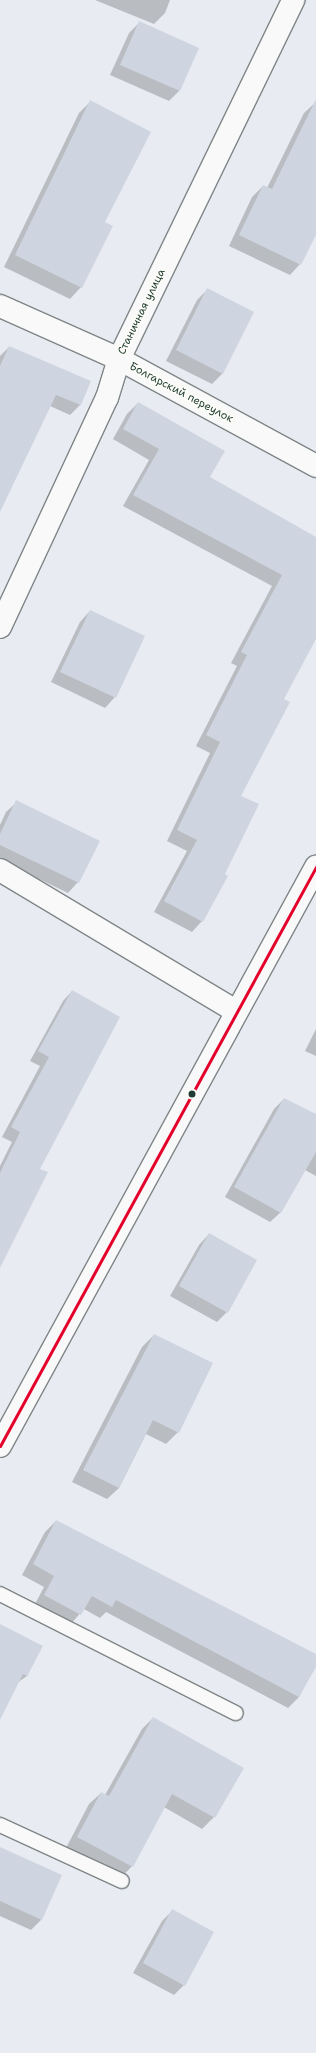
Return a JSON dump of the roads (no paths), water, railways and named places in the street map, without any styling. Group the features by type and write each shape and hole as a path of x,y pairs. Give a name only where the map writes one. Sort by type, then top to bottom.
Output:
{"street":[{"name":"Станичная улица","path":"0,627 107,398 119,359 293,0"},
{"name":"Болгарский переулок","path":"0,306 119,359 316,466"},
{"path":"0,1446 236,1011 316,867"},
{"path":"0,870 236,1011"}],"lane":[{"path":"0,1594 236,1713"},
{"path":"0,1825 122,1881"}]}
